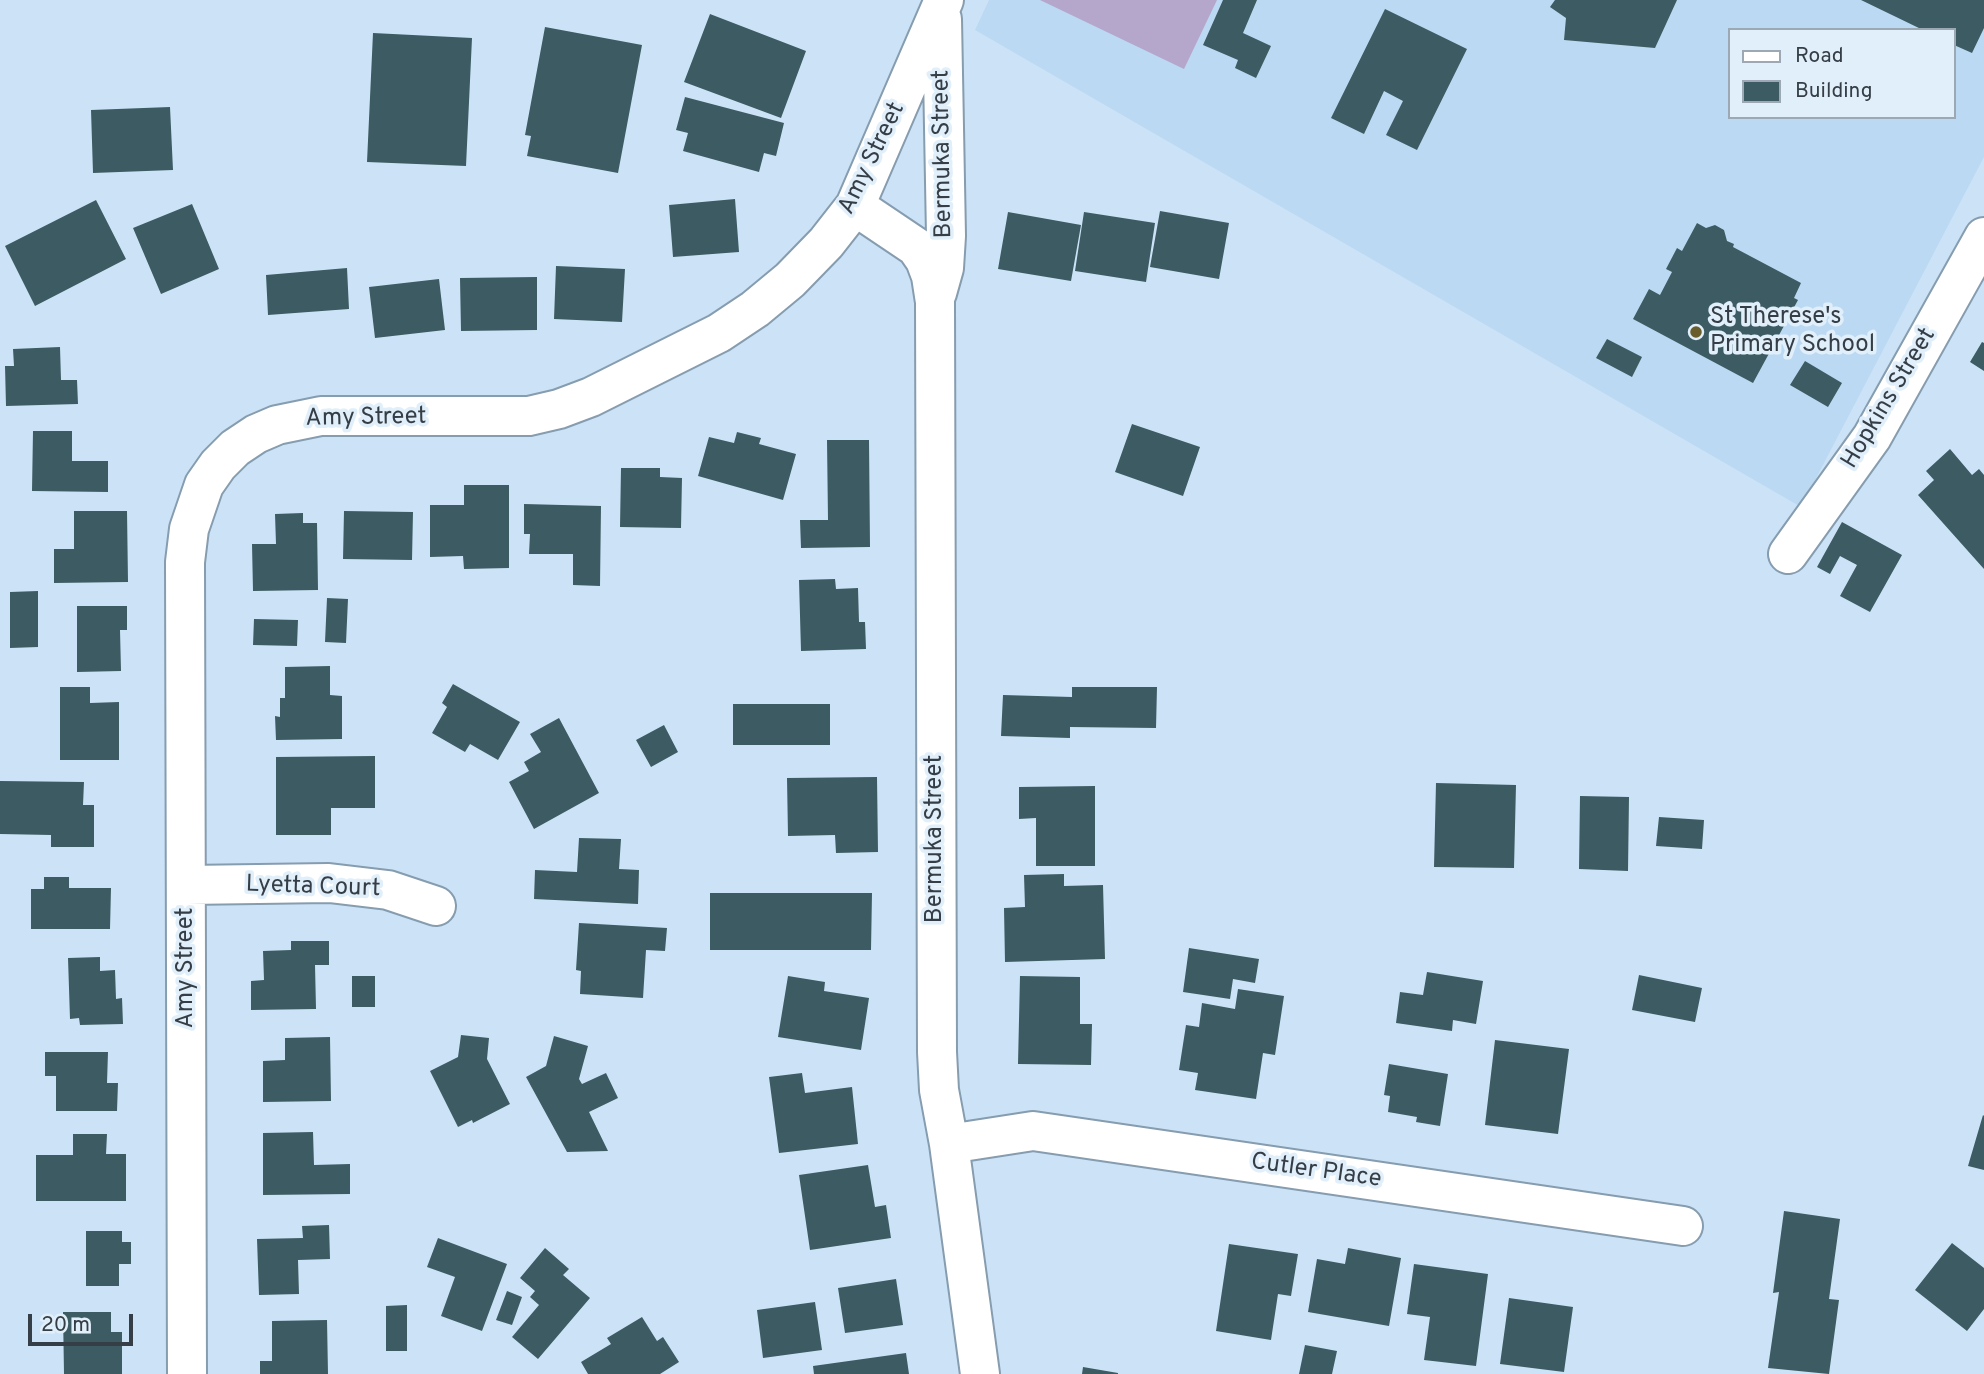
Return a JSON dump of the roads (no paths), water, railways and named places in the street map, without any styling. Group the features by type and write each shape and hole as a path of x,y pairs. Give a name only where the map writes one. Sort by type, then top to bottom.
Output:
{"street":[{"name":"Amy Street","path":"187,1374 185,562 189,529 204,485 218,465 235,448 256,434 277,425 321,416 529,416 591,397 719,333 755,309 799,271 826,243 855,206 943,3"},
{"name":"Bermuka Street","path":"934,302 944,268 946,236 943,3"},
{"name":"Bermuka Street","path":"855,206 916,247 931,276 934,302 937,1052 939,1090 949,1144 980,1374"},
{"name":"Hopkins Street","path":"1788,554 1872,437 1984,237"},
{"name":"Lyetta Court","path":"187,886 329,883 388,890 436,906"},
{"name":"Cutler Place","path":"949,1144 1033,1131 1683,1226"}],"place":[{"name":"St Therese's Primary School","path":"1696,332"}]}
